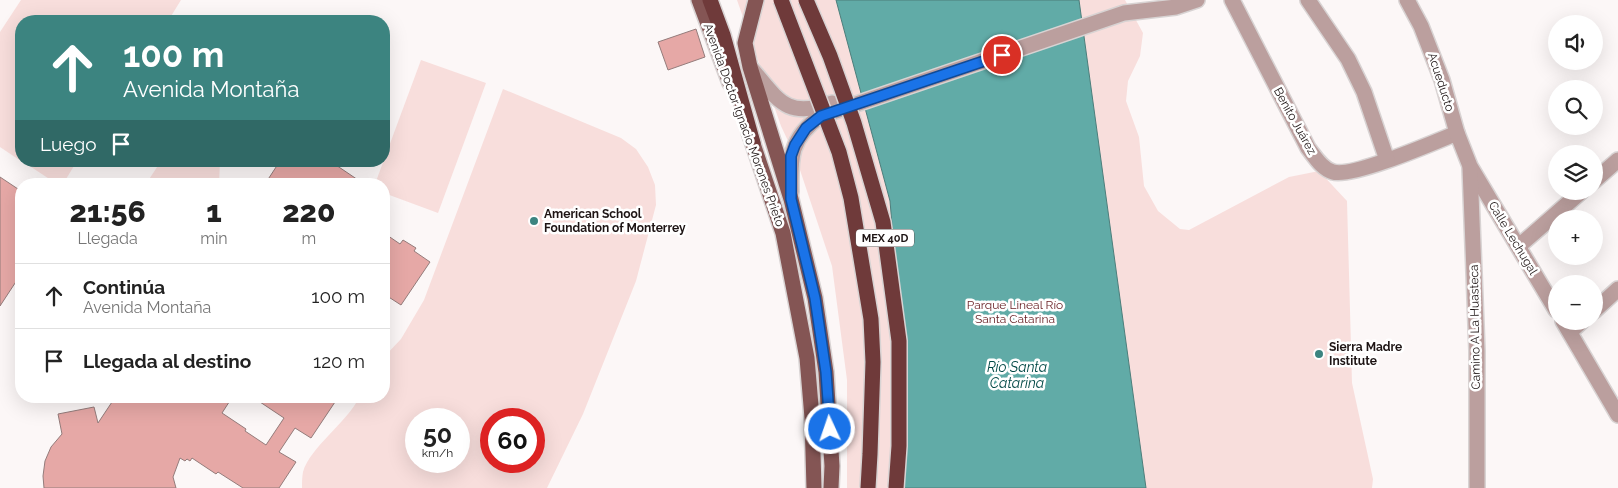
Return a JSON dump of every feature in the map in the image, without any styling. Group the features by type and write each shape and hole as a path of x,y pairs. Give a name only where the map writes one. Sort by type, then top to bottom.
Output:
{"highway":[{"path":"710,0 723,35 753,143"},
{"name":"MEX 40D","path":"781,0 839,152 851,198 871,319 873,362 868,488"},
{"name":"MEX 40D","path":"806,0 830,56 854,123 883,222 899,341 900,446 896,488"}],"main road":[{"name":"Avenida Doctor Ignacio Morones Prieto","path":"699,0 753,143 783,233 807,358 812,418 814,488"},
{"name":"Avenida Doctor Ignacio Morones Prieto","path":"756,0 745,43 750,67 791,199 815,298 826,372 832,466 831,488"}],"street":[{"path":"750,67 783,104 798,110 820,112 1124,8 1155,0"},
{"path":"1124,8 1176,7 1197,0"},
{"name":"Benito Juárez","path":"1232,0 1308,148 1319,162 1330,171 1337,173 1347,172 1387,160 1457,133"},
{"path":"1308,0 1348,59 1364,92 1387,160"},
{"name":"Acueducto","path":"1406,0 1421,26 1442,80 1457,133 1470,166"},
{"path":"791,199 791,156 795,145 806,128 820,112"},
{"path":"1603,173 1618,160"},
{"name":"Calle Lechugal","path":"1470,166 1548,297"},
{"name":"Camino A La Huasteca","path":"1470,166 1477,351 1477,488"},
{"path":"1518,246 1572,200"},
{"path":"1603,303 1618,289"},
{"path":"1568,330 1618,416"}],"green space":[{"path":"21,0 181,0 172,15 15,15 15,157 0,147 0,32"},
{"name":"Parque Lineal Río Santa Catarina","path":"737,0 1125,0 1143,33 1140,56 1128,81 1126,101 1139,137 1144,186 1158,211 1180,229 1189,230 1289,177 1319,171 1347,201 1352,383 1373,479 1372,488 847,488 847,380 832,266 796,158 781,126"},
{"path":"421,60 486,83 438,213 390,195 390,178 377,178 381,167 390,167 390,144"},
{"path":"503,89 621,138 636,149 648,167 655,185 656,205 636,281 583,414 547,488 302,488 303,472 313,453 347,416 356,403 390,403 390,351 401,339 424,300"},
{"path":"31,167 73,167 67,178 48,178"},
{"path":"157,167 220,167 219,178 150,178"}],"water":[{"name":"Río Santa Catarina","path":"836,0 1079,0 1146,488 904,488 907,403 890,201"}],"building":[{"path":"696,29 705,57 668,70 658,42"},
{"path":"276,167 339,167 355,178 269,178"},
{"path":"0,177 15,187 15,283 0,306"},
{"path":"390,237 400,244 403,240 416,248 414,251 430,262 401,305 390,298"},
{"path":"111,403 228,403 222,413 266,445 284,418 262,403 334,403 311,438 295,428 279,452 296,462 279,488 243,488 218,472 216,474 192,458 190,461 187,459 185,461 180,458 173,477 176,488 44,488 45,461 51,447 62,434 58,414 94,407 98,423"}],"place":[{"name":"American School Foundation of Monterrey","path":"534,221"},
{"name":"Sierra Madre Institute","path":"1319,354"}],"route":[{"path":"830,429 826,372 815,298 791,199 791,156 795,145 806,128 821,116 1002,55"}]}
